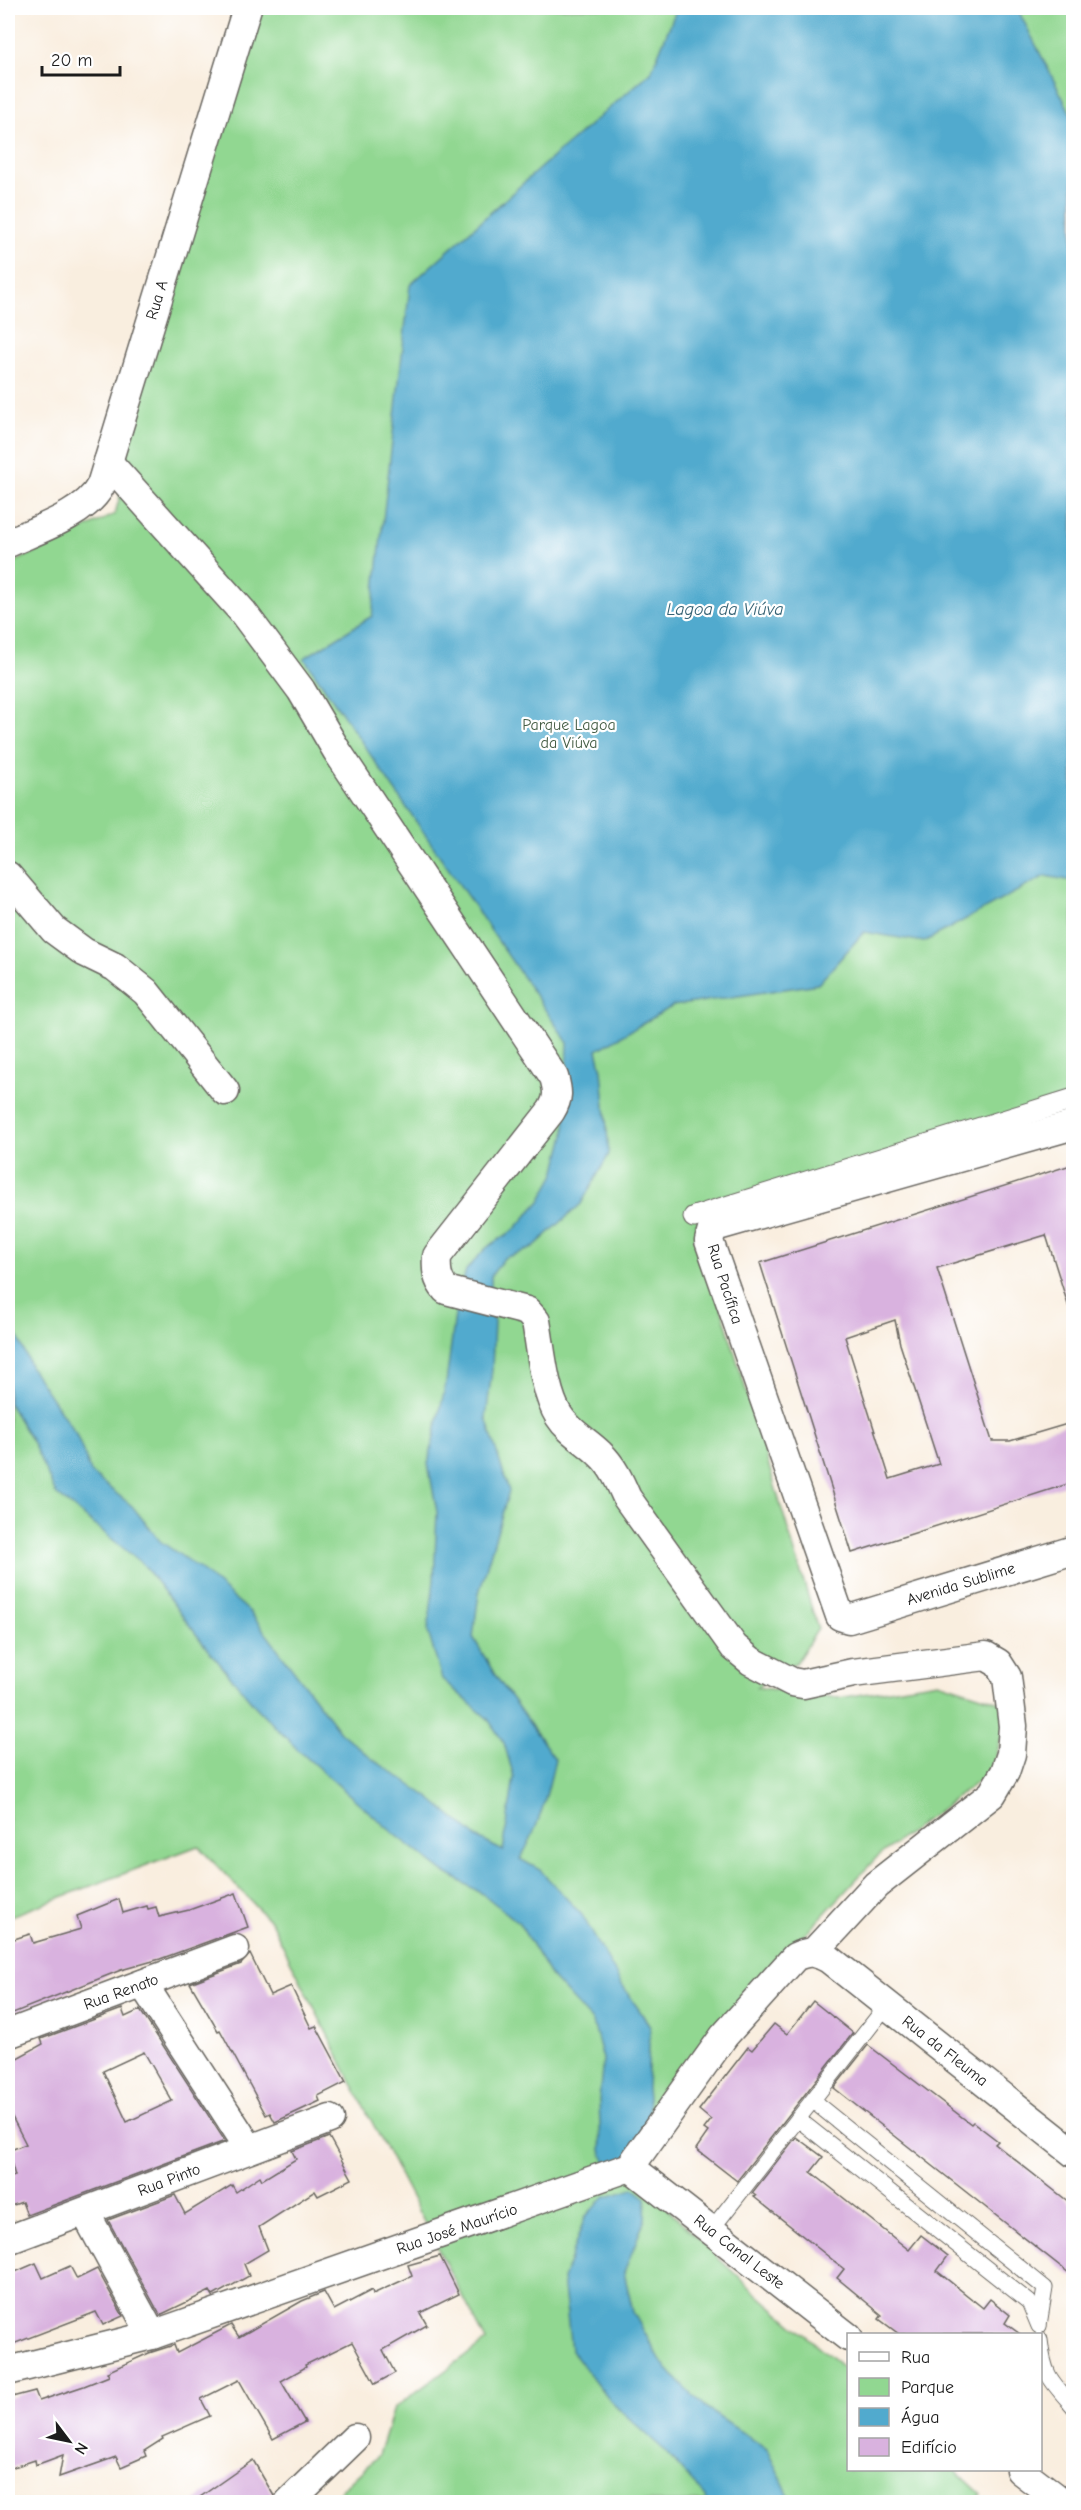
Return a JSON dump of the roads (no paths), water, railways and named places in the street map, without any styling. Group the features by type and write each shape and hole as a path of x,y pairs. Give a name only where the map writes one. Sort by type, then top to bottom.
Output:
{"street":[{"name":"Rua A","path":"8,543 84,506 95,497 108,462 247,8"},
{"path":"108,462 242,611 301,690 337,751 554,1077 558,1092 557,1102 437,1256 436,1267 441,1284 447,1290 527,1311 532,1315 536,1321 553,1404 560,1418 569,1429 602,1456 616,1474 633,1506 734,1647 751,1661 792,1682 803,1684 853,1672 986,1656 998,1663 1007,1677 1013,1726 1011,1755 1005,1772 992,1794 876,1885 814,1952 795,1957 724,2036 630,2167"},
{"path":"8,876 54,930 84,952 115,967 146,992 225,1090"},
{"path":"694,1217 1074,1099"},
{"name":"Rua Pacífica","path":"849,1619 840,1616 832,1598 709,1241 712,1230 718,1226 1074,1125"},
{"name":"Avenida Sublime","path":"849,1619 1074,1550"},
{"name":"Rua Renato","path":"8,2034 235,1949"},
{"name":"Rua da Fleuma","path":"814,1952 829,1959 1074,2153"},
{"path":"143,1984 249,2148"},
{"name":"Rua Pinto","path":"8,2240 330,2119"},
{"name":"Rua Canal Leste","path":"630,2167 847,2335"},
{"name":"Rua José Maurício","path":"8,2371 152,2336 630,2167"},
{"path":"85,2212 152,2336"},
{"path":"289,2502 355,2438"},
{"path":"1023,2471 1062,2502"}],"lane":[{"path":"711,2230 887,2005"},
{"path":"813,2101 1045,2288 1040,2333"},
{"path":"798,2119 1029,2302 1040,2333"},
{"path":"1042,2356 1043,2367 1049,2380 1074,2407"}],"water":[{"name":"Lagoa da Viúva","path":"677,8 1017,8 1073,118 1073,881 1045,876 924,942 864,932 818,984 673,1006 597,1050 602,1070 609,1154 581,1204 531,1249 504,1258 491,1276 491,1291 462,1285 466,1270 486,1248 514,1230 540,1201 555,1174 565,1135 568,1043 304,658 372,616 410,285 651,72"},
{"path":"456,1307 488,1313 494,1321 492,1370 486,1418 509,1491 479,1593 473,1637 495,1675 555,1759 537,1823 520,1859 540,1870 582,1915 621,1983 650,2026 647,2088 652,2135 609,2172 601,2150 599,2100 603,2059 593,2022 550,1975 519,1923 483,1894 443,1871 392,1832 298,1750 255,1706 206,1647 143,1564 56,1494 33,1443 8,1402 8,1316 31,1368 76,1434 92,1474 132,1506 160,1541 200,1569 250,1612 340,1732 371,1758 430,1798 478,1838 503,1851 514,1777 504,1743 488,1719 442,1679 428,1632 434,1580 437,1512 428,1464 446,1383"},
{"path":"633,2188 646,2198 645,2219 624,2272 633,2312 663,2365 705,2408 767,2449 792,2502 707,2502 706,2497 662,2448 611,2402 571,2350 563,2279 585,2217 604,2197"}],"park label":[{"name":"Parque Lagoa da Viúva","path":"569,734"}]}
